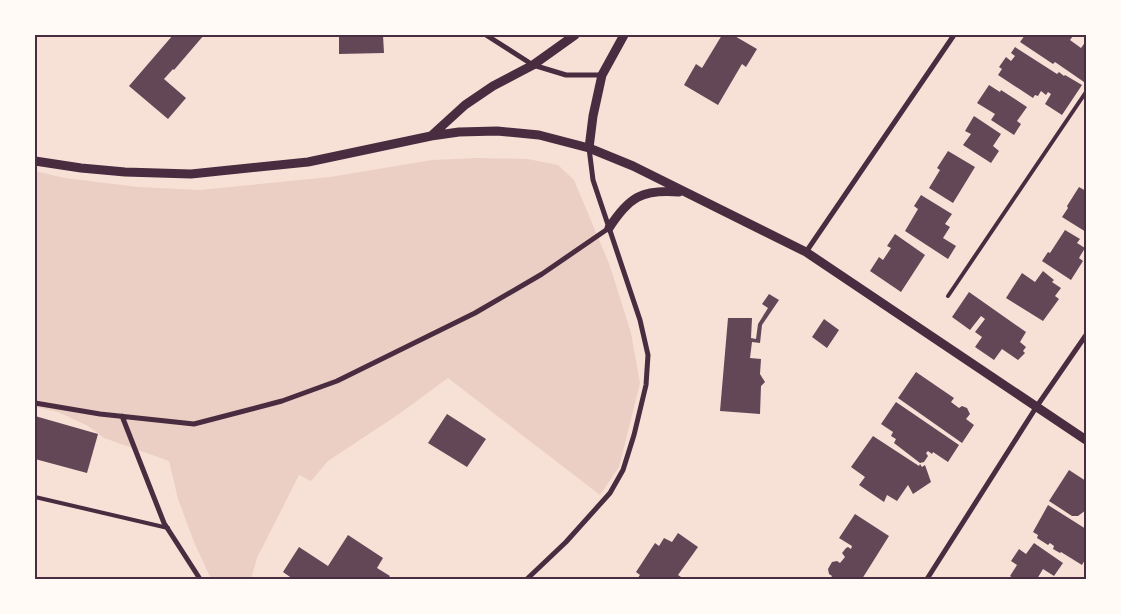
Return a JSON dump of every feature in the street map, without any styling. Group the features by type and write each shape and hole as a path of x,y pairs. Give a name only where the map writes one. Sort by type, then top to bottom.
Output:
{"street":[{"path":"486,35 533,65 566,75 602,75"},
{"path":"431,136 465,105 493,86 533,65 575,35"},
{"path":"527,579 566,542 610,493 623,470 646,385 648,355 640,320 593,180 590,148 593,116 602,75 624,35"},
{"path":"806,252 954,35"},
{"path":"35,161 81,168 191,174 308,162 431,136 460,132 497,131 539,135 590,148 633,166 806,252 1086,440"},
{"path":"35,403 194,424 282,402 337,381 475,313 542,274 609,228 624,208 643,194 665,191 684,192"},
{"path":"927,579 1036,406 1086,335"},
{"path":"122,416 164,523 200,579"}],"lane":[{"path":"948,296 1086,92"},
{"path":"35,497 168,528"}],"shaded area":[{"path":"476,158 528,159 558,165 574,180 610,266 631,333 640,383 619,467 600,495 448,378 399,414 328,461 311,481 299,475 257,558 251,579 211,579 194,542 178,499 169,461 104,438 88,426 58,412 35,407 35,171 65,178 138,187 200,190 330,177 432,160"}],"building":[{"path":"173,35 204,35 164,79 186,98 168,119 129,86"},
{"path":"339,35 383,35 384,53 339,54"},
{"path":"722,35 733,35 757,49 746,67 742,64 718,105 684,85 696,64 702,68"},
{"path":"1025,35 1072,35 1070,40 1081,48 1086,41 1086,81 1084,82 1055,62 1053,64 1020,42"},
{"path":"1015,47 1057,74 1059,72 1082,85 1062,115 1045,104 1051,94 1048,92 1046,95 1041,91 1038,96 1035,95 1033,98 998,75 1002,69 999,67 1006,57 1011,61 1015,56 1011,53"},
{"path":"989,85 1000,92 1001,90 1027,107 1017,121 1021,124 1014,135 991,120 995,114 977,103"},
{"path":"974,116 1001,134 993,146 999,151 991,163 963,145 971,134 965,131"},
{"path":"948,151 975,167 953,203 929,188 940,170 937,168"},
{"path":"1079,187 1086,191 1086,232 1062,217"},
{"path":"921,195 952,214 945,224 950,227 943,238 956,246 948,259 905,231 918,209 914,206"},
{"path":"1065,230 1080,239 1077,243 1085,248 1079,258 1083,261 1071,280 1042,261 1048,252 1050,253"},
{"path":"895,234 925,255 901,292 870,271 879,257 883,260 891,248 887,246"},
{"path":"1043,271 1054,280 1052,282 1061,288 1055,296 1059,299 1043,321 1006,298 1022,273 1035,282"},
{"path":"969,292 1026,332 1020,342 1026,347 1023,351 1025,353 1018,360 1002,349 994,360 975,347 982,337 975,332 985,319 981,316 970,330 952,317"},
{"path":"769,294 779,300 762,325 760,343 752,342 750,358 761,359 760,374 765,382 761,386 760,414 720,411 728,318 752,318 751,338 756,339 758,324 768,308 762,304"},
{"path":"824,319 839,330 827,348 812,337"},
{"path":"916,372 954,398 951,402 959,408 962,406 967,408 970,414 966,419 974,425 962,443 898,398"},
{"path":"896,402 959,445 948,462 933,452 932,454 928,451 926,453 928,456 924,462 920,463 894,443 896,439 891,436 893,432 881,424"},
{"path":"447,414 486,439 467,467 428,443"},
{"path":"35,416 98,434 87,473 35,459"},
{"path":"873,436 919,466 920,464 922,467 925,465 931,482 913,494 908,485 897,501 887,495 884,502 859,485 865,477 851,467"},
{"path":"1069,470 1086,481 1086,510 1078,516 1072,516 1049,501"},
{"path":"1048,505 1086,529 1086,558 1082,565 1053,549 1054,546 1050,543 1048,545 1037,538 1038,535 1033,532"},
{"path":"855,514 889,536 862,579 830,579 832,576 829,574 828,569 832,562 837,561 840,563 845,557 842,553 848,547 851,549 852,546 839,538"},
{"path":"678,533 698,547 678,575 684,579 637,579 640,575 636,572 655,543 659,546 664,538 672,542"},
{"path":"348,535 383,558 377,568 390,576 388,579 293,579 283,572 299,547 328,566"},
{"path":"1034,543 1063,563 1054,576 1043,569 1037,579 1014,579 1010,576 1017,565 1011,561 1019,549 1026,554"}]}
